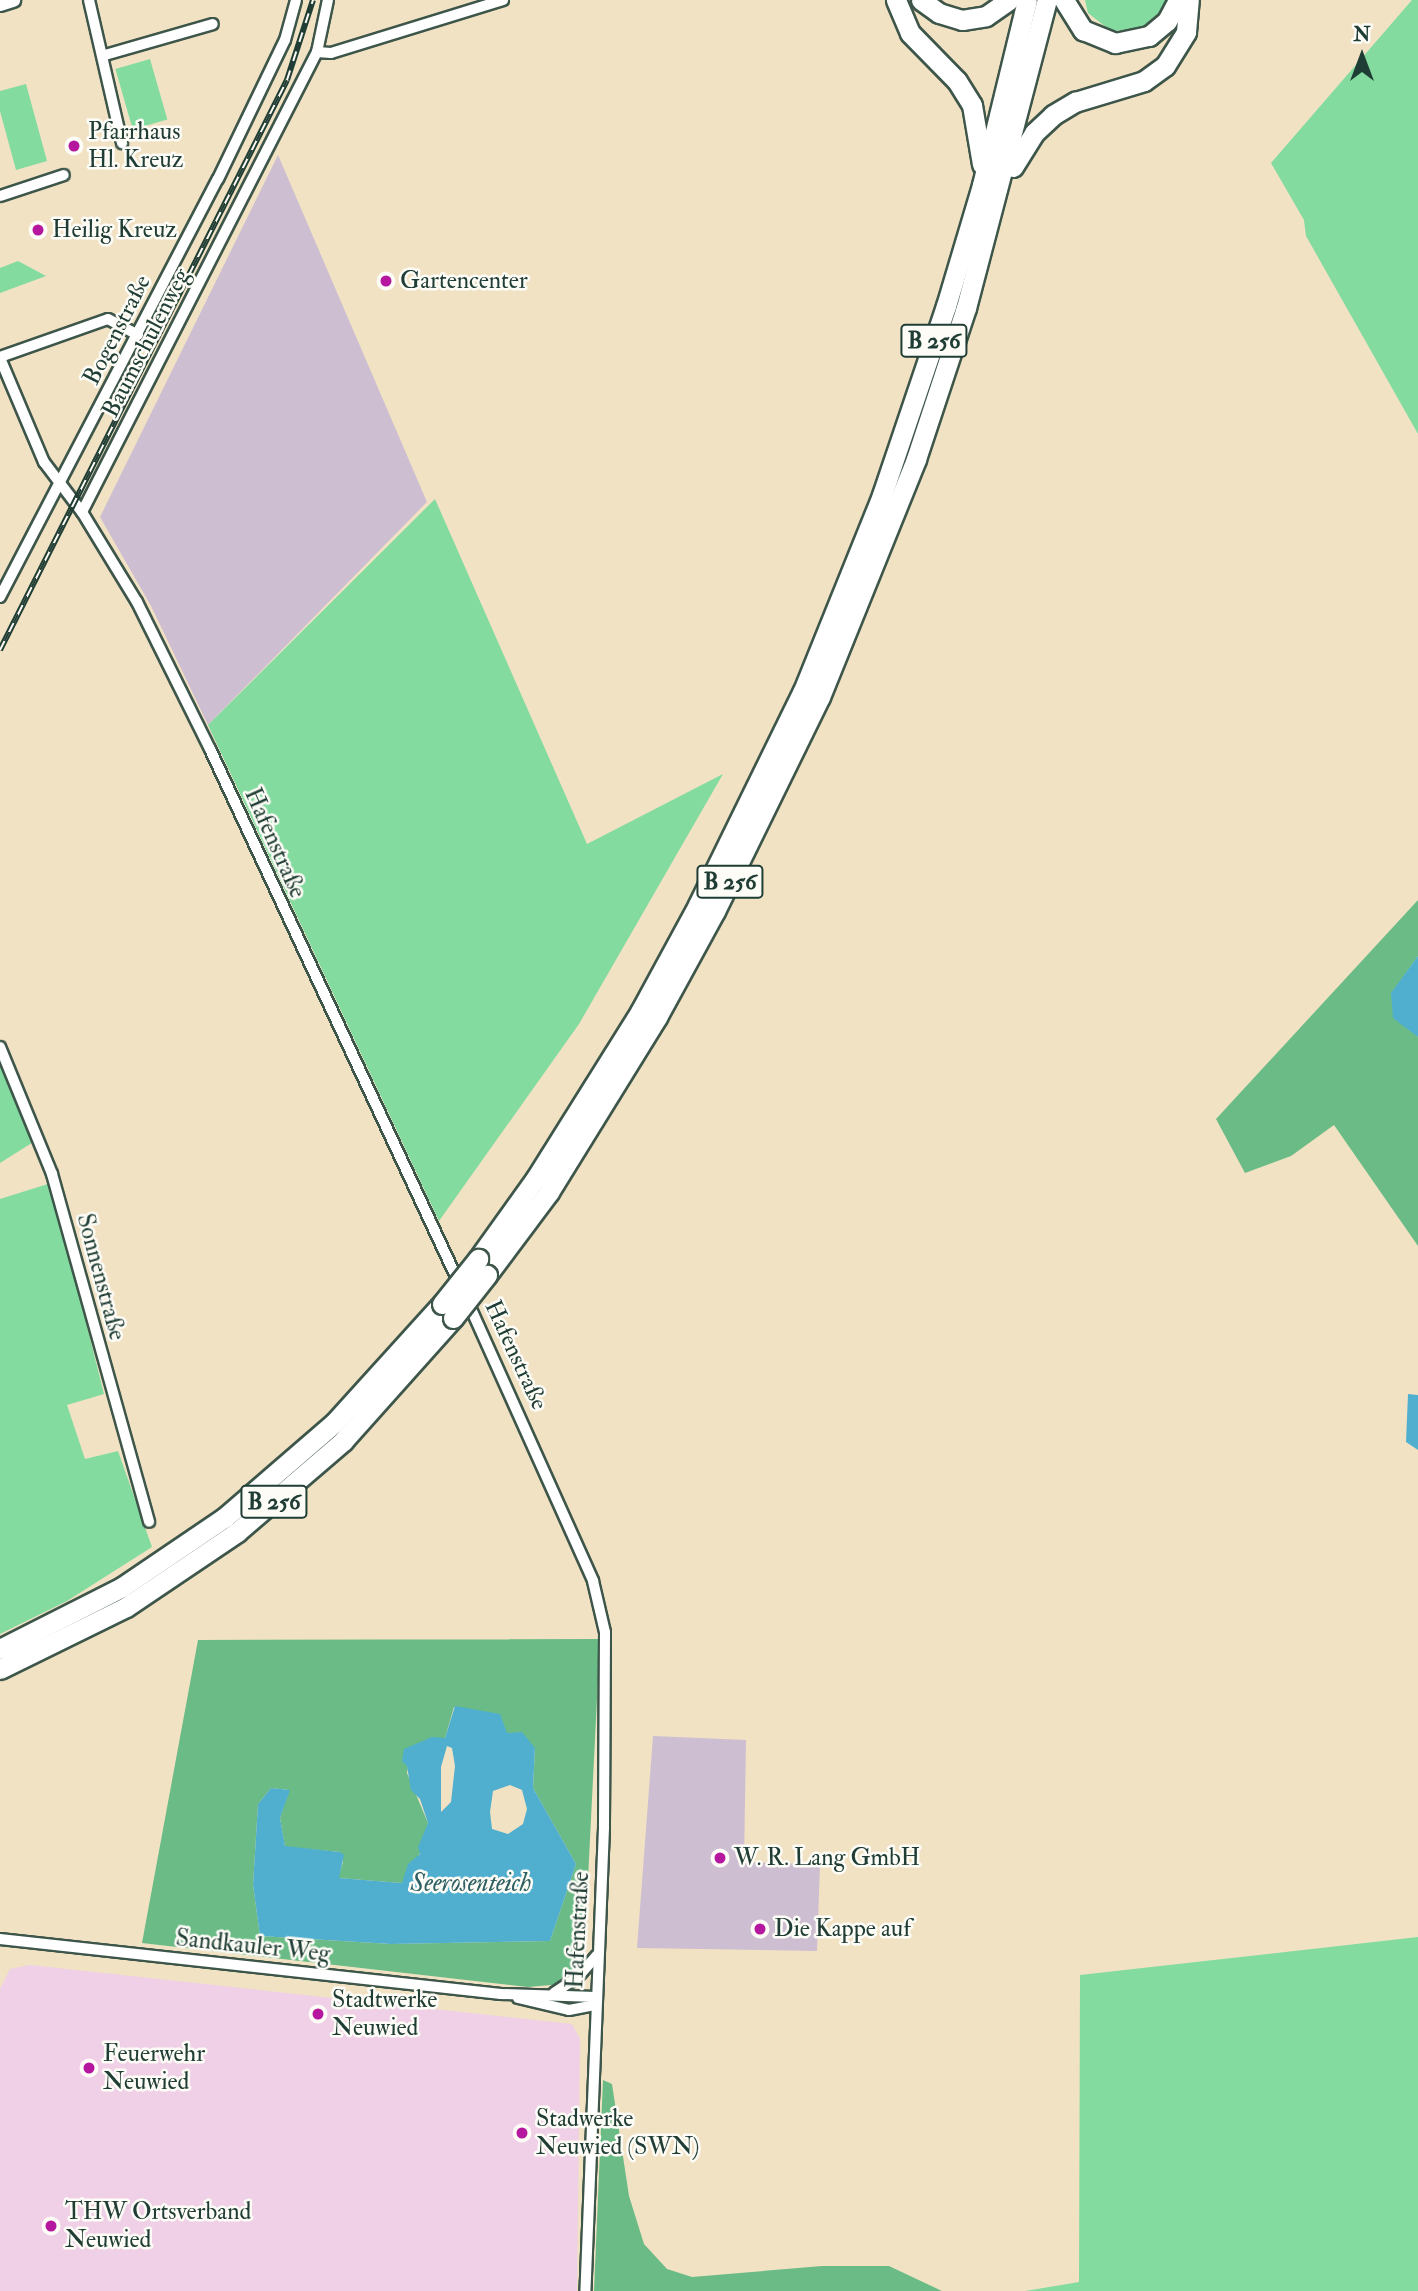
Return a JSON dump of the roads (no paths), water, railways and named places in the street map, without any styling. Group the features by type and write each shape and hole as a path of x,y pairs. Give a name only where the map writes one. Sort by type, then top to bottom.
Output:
{"highway":[{"path":"896,0 910,33 957,81 972,105 991,187"},
{"path":"921,0 939,13 962,20 986,16 1009,0"},
{"name":"B 256","path":"991,187 1027,0"},
{"name":"B 256","path":"0,1669 126,1607 237,1532 342,1441 482,1267 640,1012 766,771 840,603 882,495 991,187 1047,0"},
{"path":"1064,0 1083,30 1115,43 1139,40 1159,29 1178,0"},
{"path":"991,187 1052,115 1076,102 1143,81 1165,66 1186,32 1189,0"},
{"name":"B 256","path":"0,1649 122,1587 224,1518 334,1423 447,1311"}],"main road":[{"path":"0,4 13,0"}],"street":[{"path":"89,0 105,55 122,144"},
{"name":"Bogenstraße","path":"0,597 138,335 273,68 296,0"},
{"name":"Baumschulenweg","path":"82,512 317,52 328,0"},
{"path":"317,52 331,53 503,0"},
{"path":"105,55 213,24"},
{"path":"0,197 64,175"},
{"path":"0,358 108,319 138,335"},
{"name":"Hafenstraße","path":"0,358 59,488 82,512 137,602 210,749 549,1474 593,1581 604,1632 596,2001 585,2291"},
{"name":"Sonnenstraße","path":"0,1047 52,1174 149,1522"},
{"name":"Sandkauler Weg","path":"0,1939 501,1994 553,1994 596,2001"},
{"path":"553,1994 578,1977 597,1955"},
{"name":"Sandkauler Weg","path":"501,1994 569,2010 596,2001"}],"water":[{"path":"1418,956 1418,1037 1393,1018 1391,993"},
{"path":"1408,1394 1418,1395 1418,1450 1406,1442"},
{"name":"Seerosenteich","path":"455,1706 500,1714 507,1733 522,1732 535,1748 533,1788 576,1864 550,1941 391,1944 260,1936 253,1885 258,1804 271,1788 290,1790 280,1818 285,1846 340,1852 344,1855 339,1878 402,1883 408,1864 420,1854 418,1847 428,1823 420,1799 411,1790 407,1766 402,1761 404,1749 432,1737 445,1738","holes":["447,1746 452,1748 455,1766 451,1802 441,1812 441,1767","510,1785 522,1790 527,1809 523,1824 508,1834 492,1829 490,1812 493,1791"]}],"railway":[{"path":"0,650 287,80 313,0"}],"place":[{"name":"Pfarrhaus Hl. Kreuz","path":"74,146"},
{"name":"Heilig Kreuz","path":"38,230"},
{"name":"Gartencenter","path":"386,281"},
{"name":"W. R. Lang GmbH","path":"720,1858"},
{"name":"Die Kappe auf","path":"760,1929"},
{"name":"Stadtwerke Neuwied","path":"318,2014"},
{"name":"Feuerwehr Neuwied","path":"89,2068"},
{"name":"Stadwerke Neuwied (SWN)","path":"522,2133"},
{"name":"THW Ortsverband Neuwied","path":"51,2226"}]}
